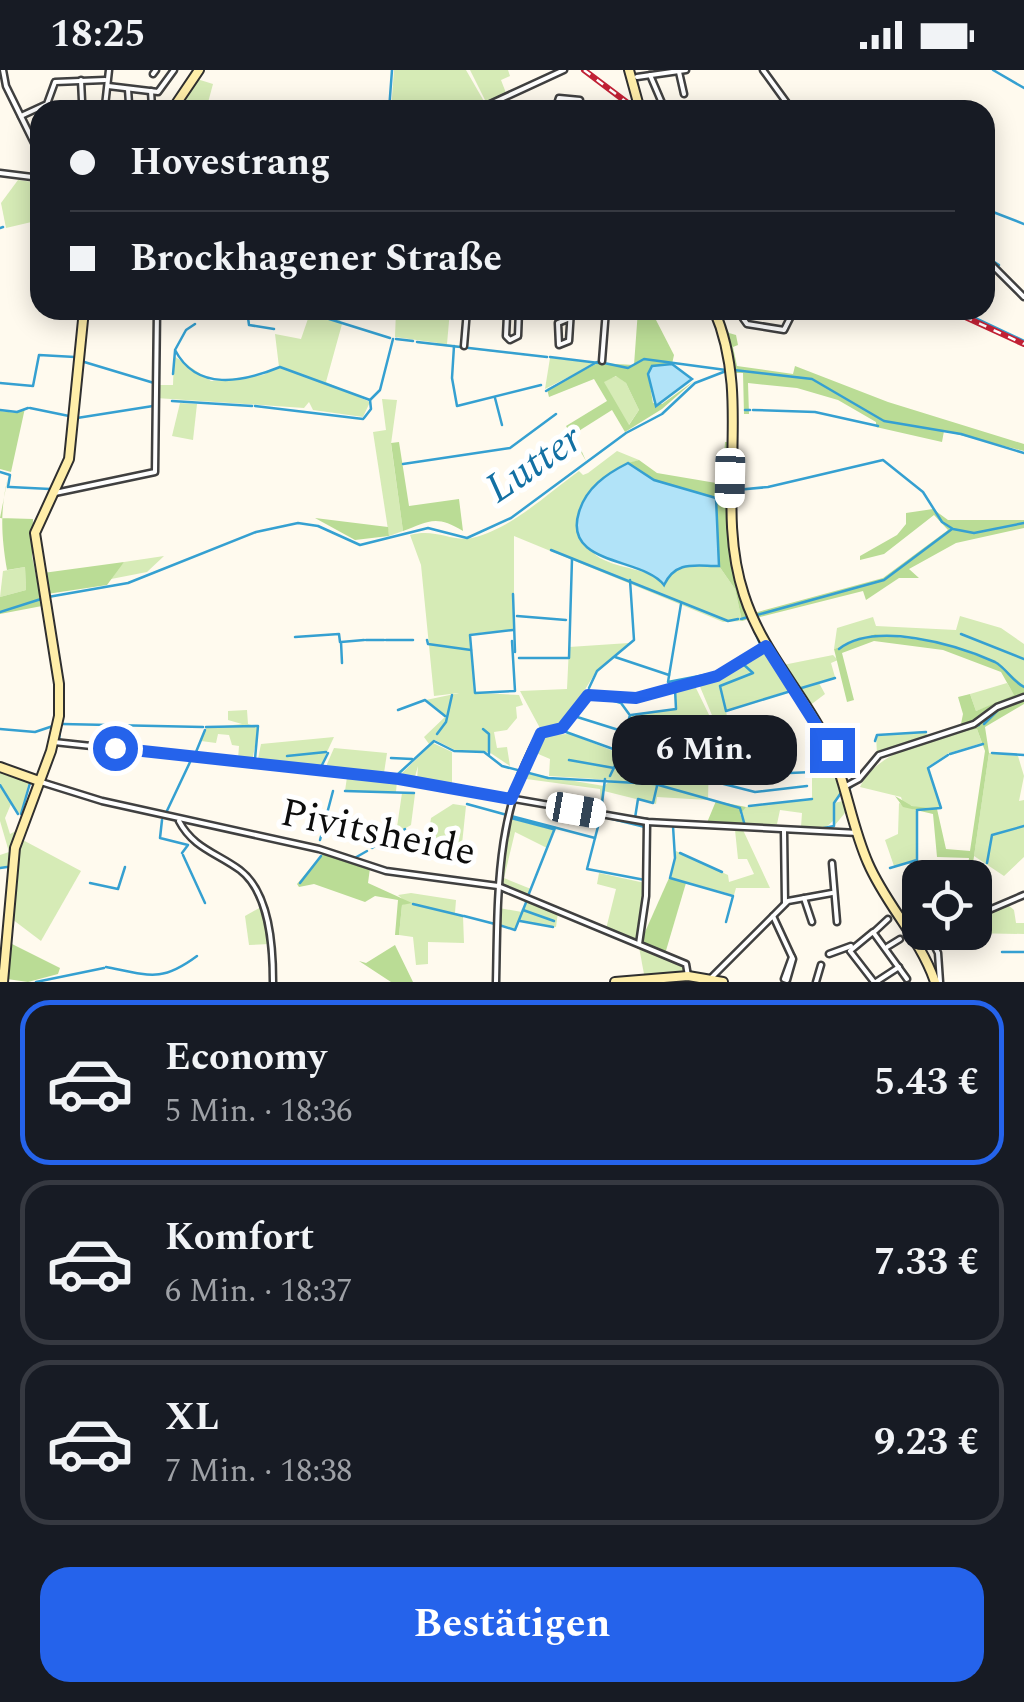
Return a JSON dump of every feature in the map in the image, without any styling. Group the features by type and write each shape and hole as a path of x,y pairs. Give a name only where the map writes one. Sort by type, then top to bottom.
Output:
{"main road":[{"path":"179,100 199,70"},
{"path":"629,70 637,100"},
{"path":"2,979 14,848 54,742 60,694 35,534 71,446 83,320"},
{"path":"717,320 731,369 732,548 743,593 766,646 820,728 846,786 874,876 902,919"},
{"path":"0,767 38,781"},
{"path":"921,950 937,982"},
{"path":"615,982 688,976 723,982"}],"street":[{"path":"3,70 30,135"},
{"path":"106,100 109,70"},
{"path":"48,100 53,83 80,80 160,90 173,70"},
{"path":"499,100 564,70"},
{"path":"764,70 785,100"},
{"path":"637,78 683,71 684,94"},
{"path":"650,75 661,100"},
{"path":"80,80 82,100"},
{"path":"128,89 129,100"},
{"path":"152,91 152,100"},
{"path":"21,116 30,112"},
{"path":"0,173 30,177"},
{"path":"995,268 1024,297"},
{"path":"55,493 154,472 157,320"},
{"path":"464,346 466,320"},
{"path":"507,320 506,336 510,340 518,336 518,320"},
{"path":"565,320 558,323 559,345 569,341 570,320"},
{"path":"602,361 605,320"},
{"path":"743,320 746,324 784,330 789,320"},
{"path":"496,982 498,886 511,799 520,770 541,733 562,728 588,695 636,698 717,676 766,646"},
{"path":"846,786 859,780 879,756 974,724 997,707 1024,697"},
{"path":"54,742 399,779 647,822 858,833"},
{"name":"Pivitsheide","path":"38,781 179,820 319,849 386,871 498,886 686,964 688,976"},
{"path":"179,820 199,846 249,880 267,922 273,982"},
{"path":"639,944 646,896 647,822"},
{"path":"784,831 785,903"},
{"path":"832,863 837,922"},
{"path":"710,979 785,903 832,893"},
{"path":"992,909 1024,895"},
{"path":"804,896 812,922"},
{"path":"772,916 792,957 790,981"},
{"path":"829,954 851,946 888,920"},
{"path":"874,932 907,978"},
{"path":"886,947 900,939"},
{"path":"851,946 854,957 875,982 899,967"},
{"path":"937,950 937,982"},
{"path":"844,963 854,957"},
{"path":"816,982 822,965"},
{"path":"854,977 864,970"},
{"path":"890,973 896,982"}],"green space":[{"path":"394,70 466,70 483,100 392,100"},
{"path":"470,70 508,70 510,76 501,80 506,93 485,100"},
{"path":"197,79 213,84 209,100 183,100"},
{"path":"18,180 30,182 30,222 6,228 1,203"},
{"path":"308,320 340,320 326,382 370,402 363,417 313,410 309,402 304,408 156,398 157,385 173,385 174,356 211,381 263,375 279,367 275,334 301,339"},
{"path":"396,320 449,320 447,344 546,358 417,343 438,343 395,337"},
{"path":"637,320 656,320 674,355 672,364 652,366 648,374 653,403 662,404 694,381 662,409 625,432 612,410 574,434 586,461 566,426 607,401 594,379 549,397 547,389 598,363 634,365","holes":["616,376 626,383 639,410 629,425 604,382"]},
{"path":"721,320 729,333 736,335 738,345 733,347 737,366 793,374 795,366 888,402 1024,444 1024,451 944,431 942,442 876,427 876,422 838,400 797,388 748,383 749,414 744,414 743,373 735,373"},
{"path":"550,358 596,363 545,389"},
{"path":"617,376 626,383 639,410 628,426 603,381"},
{"path":"382,399 397,400 391,444 403,531 389,536 373,432 386,430"},
{"path":"180,403 197,404 193,440 172,436"},
{"path":"25,408 11,472 0,469 0,411 17,413"},
{"path":"399,442 409,506 459,499 463,531 438,521 403,531 391,443"},
{"path":"725,442 730,442 730,549 749,619 742,621 735,589 719,566 716,498 654,480 628,463 639,460 657,473 722,484"},
{"path":"617,451 639,460 606,476 589,493 576,526 586,544 600,558 650,574 666,584 668,575 688,563 719,566 735,589 742,621 723,622 514,536 514,629 470,634 474,693 519,695 523,705 516,707 517,718 507,730 494,732 497,748 507,747 510,766 489,752 455,750 435,740 429,744 424,737 446,716 426,700 459,693 434,696 421,565 410,535 472,538 501,527 579,471 583,475 588,473"},
{"path":"933,509 948,520 1024,520 1024,528 956,543 909,569 919,578 899,578 866,600 863,591 756,618 754,613 883,578 948,530 934,515 884,554 860,560 860,556 897,535 906,524 906,513"},
{"path":"2,518 33,519 32,556 42,606 0,614 0,597 26,590 25,567 7,570"},
{"path":"315,518 388,527 389,536 355,540"},
{"path":"164,556 147,572 106,580 124,562"},
{"path":"124,562 107,585 47,594 43,573"},
{"path":"25,567 26,590 0,597 3,571"},
{"path":"960,616 1001,628 1024,644 1024,686 1000,664 943,643 875,634 834,649 837,628 873,617 876,626 956,630"},
{"path":"875,634 943,643 1000,664 1024,686 1024,704 985,727 989,753 973,860 937,857 933,814 903,807 895,796 912,806 937,809 946,849 970,851 985,751 977,729 944,736 943,733 960,729 963,714 958,697 970,694 976,711 1014,695 1001,672 943,650 874,641 842,653 854,700 847,702 834,649"},
{"path":"629,643 597,670 562,727 541,730 520,691 567,689 569,647"},
{"path":"764,651 790,690 726,711 727,717 714,720 698,682"},
{"path":"833,655 838,660 831,663 835,677 819,683 825,694 809,706 783,665"},
{"path":"1007,683 1015,696 976,711 970,694"},
{"path":"694,684 713,723 625,734 630,716 675,709 675,689"},
{"path":"247,710 248,724 259,727 252,761 238,759 239,746 232,745 229,735 218,734 216,743 201,741 206,728 242,724 228,720 228,711"},
{"path":"977,729 982,743 949,753 927,767 940,807 925,810 903,803 901,797 860,787 880,763 895,754"},
{"path":"926,731 927,736 877,754 876,735"},
{"path":"570,734 621,754 709,757 708,800 657,797 656,804 604,791 602,813 600,789 519,778 521,772 604,786 611,780 549,776 550,759 536,753 545,735"},
{"path":"334,737 318,771 258,759 261,744"},
{"path":"433,743 452,752 452,787 417,780 418,766 414,780 398,777"},
{"path":"334,748 387,753 384,773 324,771"},
{"path":"989,753 1018,756 1024,776 1019,801 1024,800 1024,825 1018,827 1024,827 1024,857 1004,876 992,868 992,860 974,856"},
{"path":"0,770 29,782 20,814 11,804 5,818 10,834 16,831 8,867 0,867 0,855 9,852 0,821 0,786 9,799 0,783"},
{"path":"834,770 843,788 834,803 847,800 849,808 835,825 833,821 825,828 801,827 802,813 780,810 777,824 745,825 741,809 812,799 812,778"},
{"path":"347,777 397,781 396,792 345,791"},
{"path":"402,793 415,794 411,825 370,849 373,823 397,827"},
{"path":"716,801 746,807 740,814 745,824 825,831 706,825"},
{"path":"899,803 917,811 917,860 902,860 902,864 894,866 885,840 898,834"},
{"path":"453,804 466,806 462,844 428,839 431,818"},
{"path":"508,818 554,830 547,848 515,832 504,878 531,889 528,896 499,885"},
{"path":"735,830 743,830 770,888 736,888 734,895 671,878 676,851 728,875 729,882 754,874 747,859 738,859"},
{"path":"21,839 81,871 41,941 12,919"},
{"path":"324,852 370,868 368,883 412,903 402,905 399,935 395,935 398,900 375,896 365,902 314,884 299,887 297,884"},
{"path":"599,873 645,883 638,943 606,929 616,889 597,884"},
{"path":"669,878 686,883 665,954 641,941"},
{"path":"411,893 456,900 455,913 463,916 464,943 428,942 428,964 416,965 413,937 399,935 402,905 407,903 398,895"},
{"path":"528,899 558,912 556,927 519,921 515,929 499,925 499,908 522,912"},
{"path":"1008,905 1014,910 1016,923 1024,923 1024,934 992,933 992,911"},
{"path":"261,907 270,944 249,945 245,916"},
{"path":"10,943 60,968 58,974 28,982 7,979"},
{"path":"395,945 413,982 391,982 359,961 366,963"},
{"path":"639,947 685,965 686,972 644,974"}],"water":[{"path":"672,364 692,379 656,406 648,374 652,366"},
{"path":"628,463 654,480 716,498 719,566 680,568 664,585 654,576 607,558 582,542 577,529 579,512 587,496 605,477"}],"waterway":[{"path":"390,100 392,70"},
{"path":"545,76 559,70"},
{"path":"993,70 1024,88"},
{"path":"766,71 779,88"},
{"path":"492,100 512,91"},
{"path":"995,213 1024,224"},
{"path":"995,262 999,265"},
{"path":"248,320 249,325 274,329"},
{"path":"332,320 390,338"},
{"path":"979,320 1024,341"},
{"path":"195,324 186,330 175,350 184,363 208,378 251,377 280,367 370,400"},
{"path":"364,418 371,409 370,400 380,390 393,339"},
{"path":"396,339 413,341"},
{"path":"417,342 547,357"},
{"path":"454,346 452,378 457,406 541,385"},
{"path":"173,374 175,351"},
{"path":"0,383 33,386 39,355 75,357"},
{"path":"550,357 599,363"},
{"path":"604,363 628,368 644,359 726,370"},
{"path":"77,418 153,406 154,383 81,361"},
{"path":"546,391 597,362"},
{"name":"Lutter","path":"734,370 812,379 884,421 961,434 1024,453"},
{"name":"Lutter","path":"48,597 128,583 256,532 298,523 318,526 360,545 428,528 467,538 511,518 626,433 662,414 695,383 726,371"},
{"path":"495,398 502,425"},
{"path":"172,401 252,406"},
{"path":"255,406 363,419"},
{"path":"0,410 17,412 28,408"},
{"path":"30,408 69,416"},
{"path":"745,410 750,410"},
{"path":"753,410 815,412 878,426"},
{"path":"403,464 510,448 556,414"},
{"path":"736,490 768,487 883,460 923,492 942,522 953,529 974,533 1024,523"},
{"path":"59,490 70,465"},
{"path":"0,472 10,475 8,487"},
{"path":"10,487 50,489"},
{"path":"757,615 884,580 952,529"},
{"path":"551,550 728,621 738,619"},
{"path":"519,658 569,658 572,559"},
{"path":"589,688 597,671 634,640 630,580"},
{"path":"513,594 515,652"},
{"name":"Lutter","path":"0,612 41,599"},
{"path":"681,604 668,682 720,672 745,657"},
{"path":"517,616 566,620"},
{"path":"741,619 748,617"},
{"path":"750,621 761,646 750,654"},
{"path":"512,641 515,691 475,693 470,635 513,630"},
{"path":"295,637 339,634 340,642"},
{"path":"961,634 1024,659"},
{"path":"839,649 873,637 916,638 995,662 1024,687"},
{"path":"342,663 341,642 364,640"},
{"path":"366,640 384,640"},
{"path":"386,640 413,640"},
{"path":"427,640 428,644 471,650"},
{"path":"764,650 799,701"},
{"path":"615,657 669,675"},
{"path":"743,664 753,673 720,686 726,711 791,691"},
{"path":"798,689 835,678"},
{"path":"631,715 676,709 675,689"},
{"path":"437,734 446,722 452,695"},
{"path":"604,698 621,703 629,714"},
{"path":"398,710 425,700 445,716"},
{"path":"59,740 63,702"},
{"path":"984,724 1000,708"},
{"path":"574,716 625,732 630,715"},
{"path":"62,724 203,727"},
{"path":"963,729 979,725"},
{"path":"0,729 35,732 53,726"},
{"path":"206,727 258,726 255,759"},
{"path":"483,729 489,734 489,754"},
{"path":"196,752 205,730"},
{"path":"566,732 627,754 689,754"},
{"path":"875,741 877,735 926,732"},
{"path":"386,775 397,775 434,741 454,751 484,752 502,766 548,778 655,784 740,808 745,826 781,827"},
{"path":"950,754 983,744"},
{"path":"287,756 326,752"},
{"path":"320,769 328,753"},
{"path":"992,753 1024,755"},
{"path":"610,776 620,755"},
{"path":"691,755 766,774 813,772"},
{"path":"890,868 917,860 917,810 941,808 928,768 948,755"},
{"path":"391,758 412,759"},
{"path":"165,815 191,760"},
{"path":"257,760 270,763"},
{"path":"569,760 614,768"},
{"path":"850,788 870,769"},
{"path":"512,790 518,772"},
{"path":"369,774 383,775"},
{"path":"601,811 605,779"},
{"path":"716,782 755,792 807,786"},
{"path":"21,814 30,783"},
{"path":"0,785 18,814"},
{"path":"635,818 638,799 653,803 657,786"},
{"path":"819,829 834,826 834,803 843,790"},
{"path":"320,840 333,791"},
{"path":"345,791 414,793"},
{"path":"511,796 512,792"},
{"path":"749,806 812,799"},
{"path":"467,804 507,815"},
{"path":"511,816 595,838 600,819"},
{"path":"600,816 645,827"},
{"path":"511,818 553,829"},
{"path":"162,820 160,838 188,845 182,853"},
{"path":"673,826 675,858 670,878 733,896 726,922"},
{"path":"988,860 992,835 1024,826"},
{"path":"528,896 555,828"},
{"path":"372,848 405,829"},
{"path":"248,836 318,851"},
{"path":"595,838 587,869 645,880"},
{"path":"353,859 367,851"},
{"path":"680,853 722,872"},
{"path":"183,855 205,903"},
{"path":"300,883 321,856"},
{"path":"0,868 7,867"},
{"path":"90,883 118,889 125,867"},
{"path":"499,925 515,930 527,900"},
{"path":"413,904 463,916"},
{"path":"992,911 1009,904"},
{"path":"523,910 554,921"},
{"path":"464,916 495,924"},
{"path":"520,921 553,927"},
{"path":"1002,952 1024,952"},
{"path":"106,967 155,975 174,970 197,956"},
{"path":"36,982 104,968"}],"railway":[{"path":"584,70 624,100"},
{"path":"972,320 1024,344"}],"route":[{"path":"115,748 245,761 304,772 399,779 511,799 521,768 541,733 562,728 588,695 629,700 717,676 766,646 832,750"}]}
